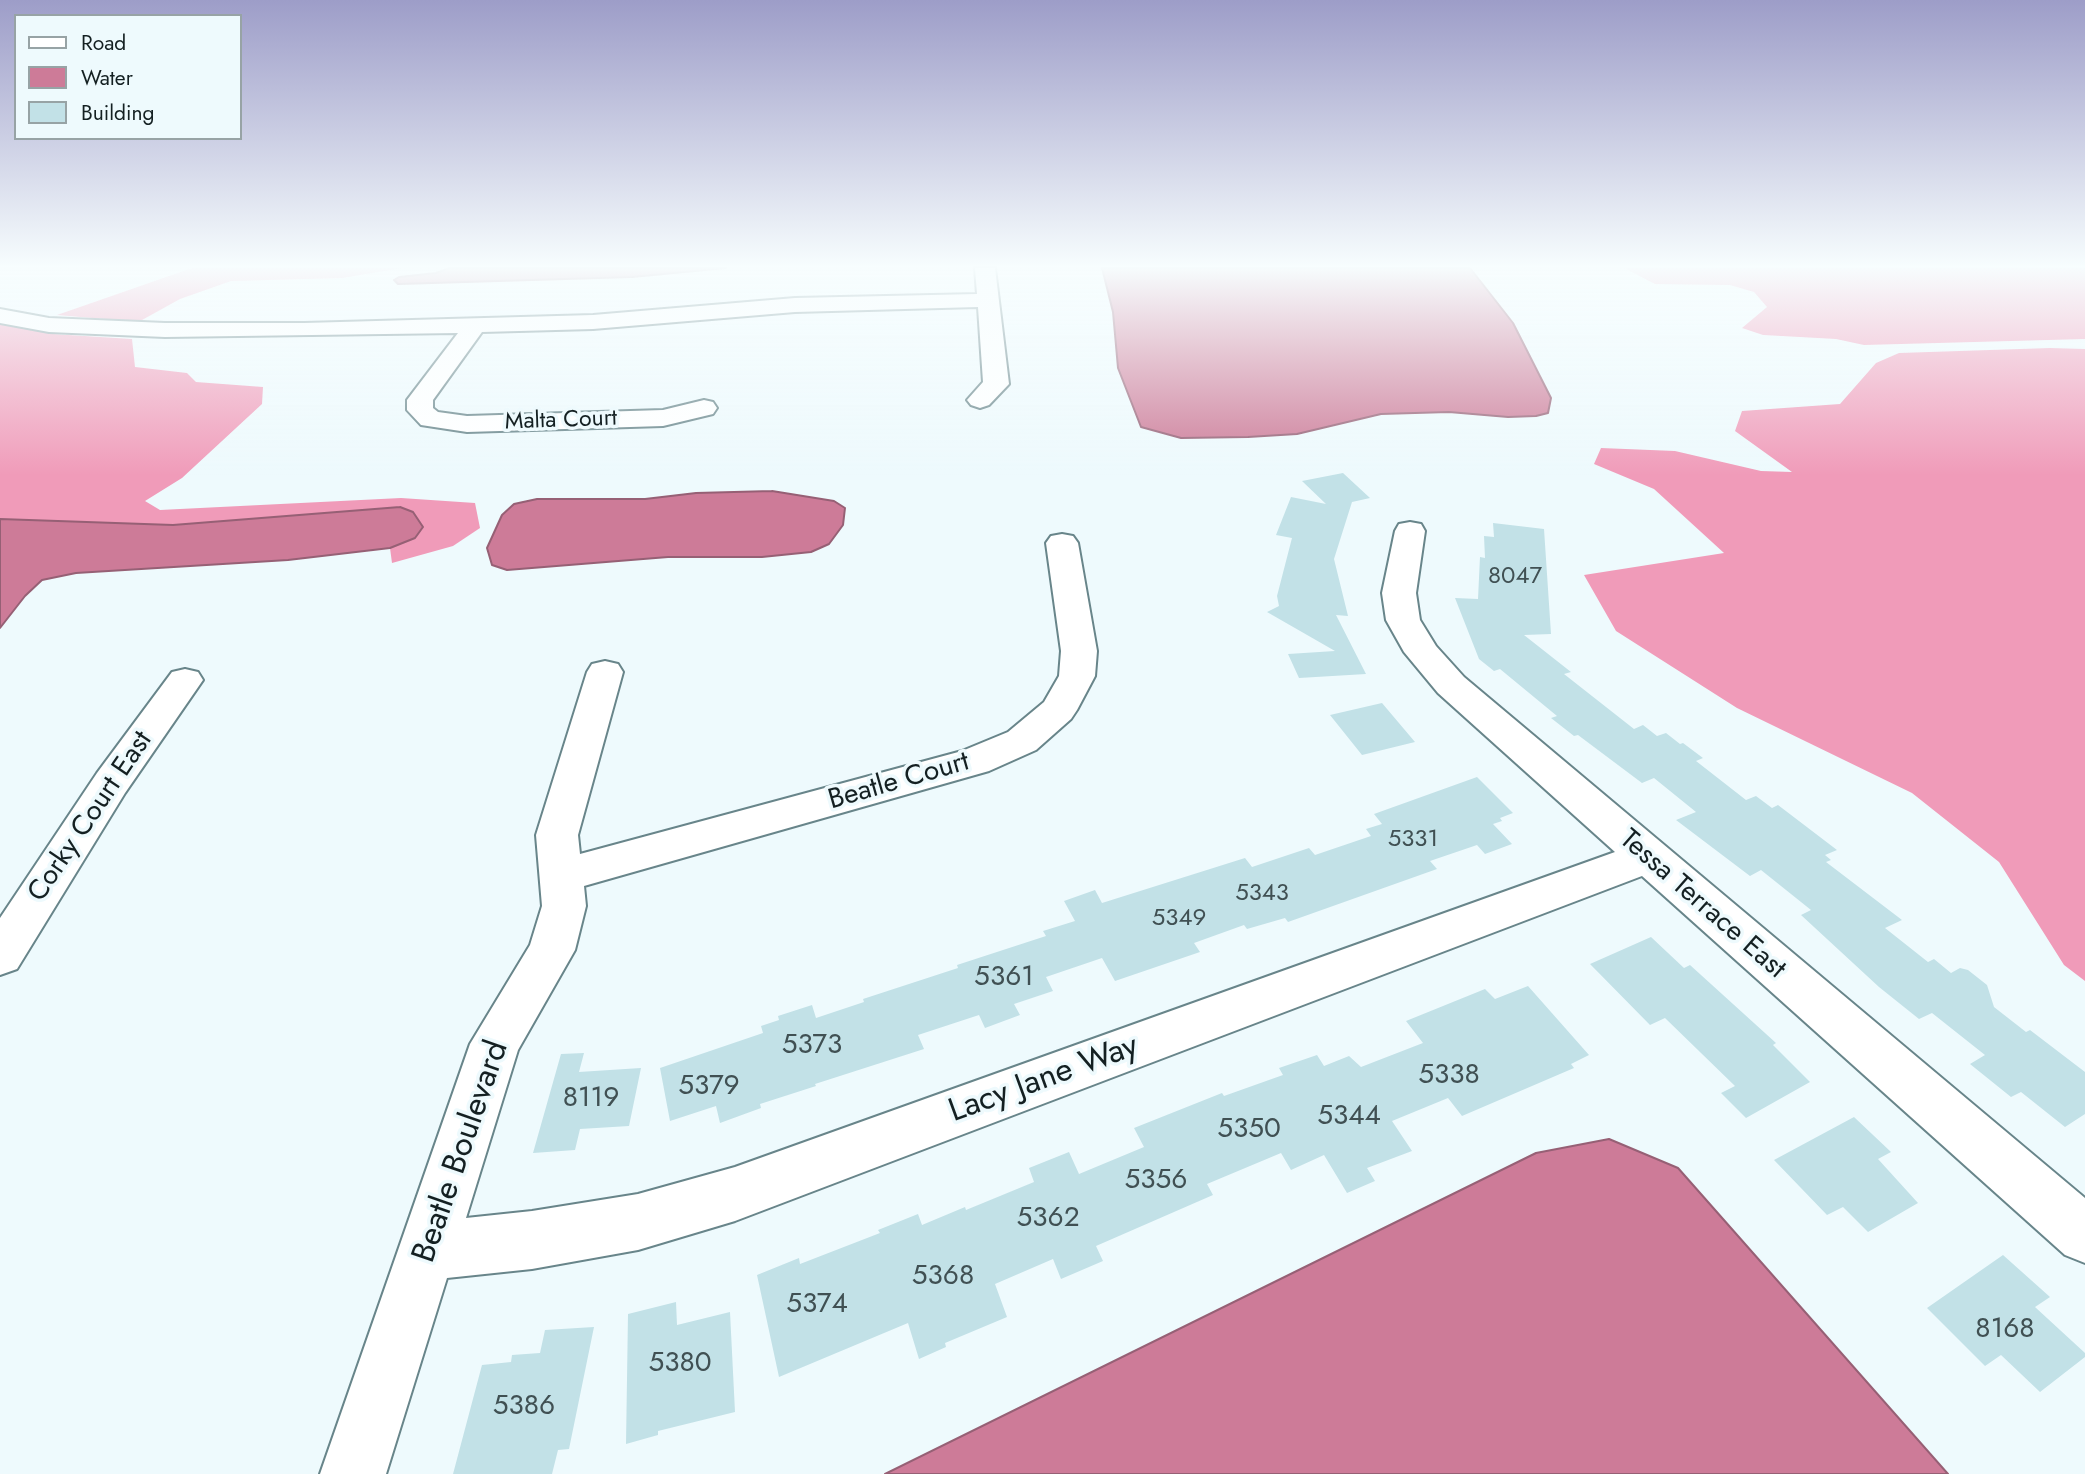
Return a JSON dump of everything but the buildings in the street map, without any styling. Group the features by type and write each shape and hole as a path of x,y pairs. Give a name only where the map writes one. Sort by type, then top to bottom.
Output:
{"street":[{"name":"Malta Court","path":"467,337 408,414 467,424 663,418 704,408"},
{"path":"980,400 996,384 992,337"},
{"name":"Tessa Terrace East","path":"1410,531 1399,593 1403,620 1422,652 1451,685 2085,1236"},
{"name":"Beatle Court","path":"562,876 975,761 1022,741 1059,710 1077,676 1079,651 1062,543"},
{"name":"Beatle Boulevard","path":"353,1474 495,1044 552,950 564,906 557,835 605,672"},
{"name":"Corky Court East","path":"0,956 111,783 185,680"},
{"name":"Lacy Jane Way","path":"428,1251 532,1240 638,1222 735,1194 1647,857"}],"shaded area":[{"path":"0,337 97,337 132,339 135,367 187,373 196,382 263,387 262,404 182,478 145,501 160,510 401,498 475,503 480,528 453,546 392,563 390,548 415,538 0,519"},
{"path":"1796,337 2085,337 2085,339 1864,345 1836,339"},
{"path":"2085,349 2085,981 2064,965 1999,862 1912,793 1737,708 1616,631 1584,575 1724,553 1654,489 1594,464 1601,448 1675,451 1761,471 1792,472 1735,431 1742,411 1840,404 1876,363 1899,353"}],"water":[{"path":"1115,337 1520,337 1551,398 1548,413 1536,416 1508,417 1449,412 1381,414 1297,434 1181,438 1141,427 1118,368"},
{"path":"772,491 834,501 845,508 843,525 829,544 811,552 762,557 668,557 507,570 492,565 487,548 502,515 514,504 537,499 645,499 696,493"},
{"path":"400,507 413,512 423,527 415,538 390,548 288,560 76,573 42,580 25,596 0,628 0,519 173,525"},
{"path":"1609,1139 1678,1168 1948,1474 885,1474 1536,1153"}]}
